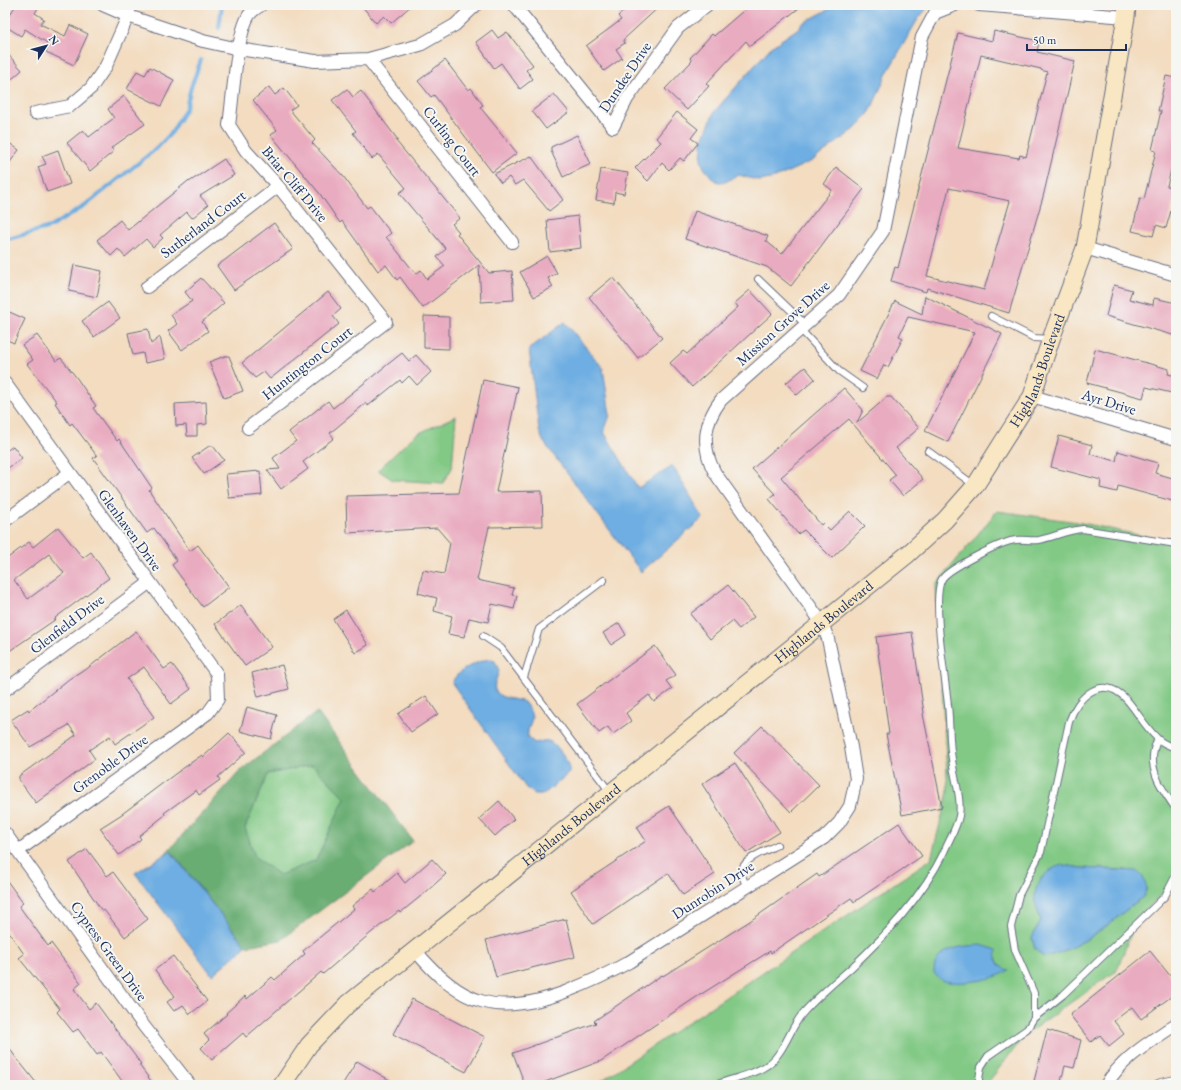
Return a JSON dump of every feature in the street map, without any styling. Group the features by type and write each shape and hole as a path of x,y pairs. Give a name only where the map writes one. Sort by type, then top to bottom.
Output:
{"street":[{"path":"104,5 129,11 182,35 239,49 315,61 368,59 420,46 455,25 476,5"},
{"name":"Briar Cliff Drive","path":"261,5 249,16 239,49 229,126 246,151 278,186 386,322"},
{"name":"Dundee Drive","path":"514,5 613,127 627,99 678,28 707,5"},
{"name":"Mission Grove Drive","path":"822,623 715,473 710,462 705,441 708,421 721,400 839,295 884,231 922,38 936,13 955,5"},
{"path":"979,5 1127,11"},
{"path":"35,113 70,106 91,88 106,66 129,11"},
{"name":"Highlands Boulevard","path":"282,1085 309,1045 348,1004 927,537 975,486 1032,396 1051,340 1086,248 1127,11"},
{"name":"Curling Court","path":"368,59 512,242"},
{"name":"Sutherland Court","path":"147,286 278,186"},
{"path":"1086,248 1176,275"},
{"name":"Huntington Court","path":"248,428 386,322"},
{"name":"Glenhaven Drive","path":"5,383 149,583 217,674 218,699"},
{"name":"Ayr Drive","path":"1032,396 1176,439"},
{"path":"5,521 69,473"},
{"name":"Glenfield Drive","path":"5,690 149,583"},
{"name":"Dunrobin Drive","path":"415,950 430,968 457,990 491,1004 525,1004 543,1000 600,979 747,887 832,831 846,814 854,795 856,779 851,747 828,639 822,623"},
{"name":"Grenoble Drive","path":"18,851 208,713 218,699"},
{"name":"Cypress Green Drive","path":"5,833 143,1025 190,1085"},
{"path":"1106,1085 1114,1071 1126,1060 1176,1024"},
{"path":"1161,1085 1176,1082"}],"lane":[{"path":"758,279 803,327 839,371 863,388"},
{"path":"991,316 1034,338 1051,340"},
{"path":"928,452 975,486"},
{"path":"716,1085 758,1070 777,1056 794,1024 807,1009 863,955 914,901 928,881 955,827 960,803 951,757 951,735 941,651 938,598 942,579 951,571 1000,544 1015,540 1040,539 1074,530 1083,529 1176,544"},
{"path":"524,677 539,628 604,580"},
{"path":"483,636 501,648 611,793"},
{"path":"1034,1018 1034,993 1015,950 1011,927 1019,895 1041,852 1065,740 1074,708 1090,691 1102,688 1112,690 1126,699 1158,739 1176,748"},
{"path":"1158,739 1152,751 1152,766 1160,784 1176,809"},
{"path":"747,887 741,874 742,868 748,860 776,845"},
{"path":"978,1085 981,1067 988,1056 1027,1029 1034,1018 1063,995 1165,896 1176,875"}],"green space":[{"path":"456,416 452,468 443,483 393,480 378,470 415,435"},
{"path":"997,511 1077,522 1176,543 1176,881 1137,918 1117,970 1026,1034 986,1085 595,1085 931,859 948,792 936,585","holes":["1063,865 1081,868 1127,870 1144,896 1086,940 1060,952 1044,957 1035,949 1032,938 1041,920 1035,900 1041,878","996,958 1001,968 981,980 948,982"]},
{"path":"317,712 413,841 281,940 246,946 171,851 165,854 241,770","holes":["313,765 345,798 316,860 280,875 255,857 245,828 268,774"]},
{"path":"313,765 345,798 316,860 280,875 255,857 245,828 268,774"}],"water":[{"path":"837,5 930,5 918,19 887,73 870,112 855,129 812,161 775,178 760,181 739,175 725,182 714,180 704,168 701,160 702,142 714,112 771,47 800,27 801,24"},
{"path":"565,322 603,368 610,415 604,432 638,488 673,466 703,518 641,572 543,441 539,431 529,349"},
{"path":"488,659 495,661 499,671 495,683 497,693 505,697 524,702 529,709 532,717 528,738 535,743 548,741 552,743 560,750 566,760 569,773 544,794 535,794 526,788 452,683 462,671 478,662"},
{"path":"170,851 246,946 212,975 135,873"},
{"path":"1063,865 1081,868 1137,871 1142,875 1147,888 1144,896 1098,932 1086,940 1060,952 1044,957 1035,949 1032,938 1041,920 1035,903 1036,889 1042,878 1047,873"},
{"path":"981,945 997,950 998,963 1005,969 1009,970 996,977 965,982 947,982 941,980 934,973 938,958 943,953 966,946"}],"building":[{"path":"16,5 40,5 35,13 44,19 40,24 65,36 70,25 88,34 74,65 46,52 49,44 25,29 21,36 5,26 5,22"},
{"path":"361,5 412,5 391,23 384,16 376,23"},
{"path":"631,5 661,5 623,40 625,43 616,49 622,58 604,71 586,46 621,20 618,16"},
{"path":"750,5 803,5 750,46 746,41 706,84 709,86 687,110 665,89 692,61 690,58 712,34 714,36"},
{"path":"492,30 498,38 507,32 533,65 526,70 533,79 520,89 501,63 494,68 476,42"},
{"path":"994,31 1039,41 1037,52 1075,61 1043,197 1009,313 927,288 926,292 891,281 895,267 898,268 958,33 992,41","holes":["981,55 1041,69 1047,72 1026,157 1020,155 1019,158 958,148","949,188 1010,201 984,290 927,276"]},
{"path":"5,51 22,70 5,85"},
{"path":"445,60 468,90 471,88 483,105 480,107 517,153 492,172 434,95 431,97 418,81"},
{"path":"150,67 174,80 161,106 127,89 137,71 145,75"},
{"path":"1166,76 1176,78 1176,149 1167,186 1176,188 1176,193 1166,228 1156,225 1153,236 1132,231 1140,198 1144,199 1156,151 1152,150 1161,111 1158,111"},
{"path":"269,87 275,95 284,88 297,105 290,110 315,140 312,143 343,176 367,208 370,206 391,233 386,237 416,274 421,270 427,279 445,266 437,257 446,249 399,193 406,188 378,154 372,159 353,133 356,131 332,100 347,89 353,97 361,91 398,140 396,141 460,218 452,224 459,232 457,234 489,273 512,271 514,300 481,302 479,265 423,308 400,277 397,280 386,265 378,271 342,221 340,223 320,194 271,135 277,130 253,100"},
{"path":"554,94 569,112 546,129 532,111"},
{"path":"124,96 145,124 111,148 114,151 90,171 67,143 83,130 89,137 114,118 108,109"},
{"path":"677,112 698,129 691,138 698,143 684,161 680,158 669,170 662,163 648,181 635,168 661,142 656,138"},
{"path":"577,135 591,164 563,177 551,151 551,147"},
{"path":"5,140 19,150 5,169"},
{"path":"58,150 70,184 47,192 38,167 46,164 42,156"},
{"path":"531,156 563,200 549,211 523,180 515,185 509,177 501,183 494,174"},
{"path":"224,159 234,175 200,196 208,205 192,218 187,212 160,235 163,238 153,247 146,239 125,257 118,249 111,256 97,240 120,220 128,230 188,181 189,182"},
{"path":"836,167 864,189 791,286 767,267 685,239 695,211 768,236 766,241 782,254 832,190 824,184"},
{"path":"601,169 628,173 624,194 615,192 614,203 596,200"},
{"path":"578,216 581,248 550,252 547,220"},
{"path":"274,223 293,249 234,290 217,266"},
{"path":"547,256 557,273 548,278 553,287 534,297 520,272"},
{"path":"74,265 102,271 97,297 69,291"},
{"path":"613,277 662,338 638,358 589,297"},
{"path":"201,278 224,303 202,322 208,331 182,350 168,331 177,324 171,315 192,301 185,292"},
{"path":"1114,285 1132,290 1129,299 1153,305 1154,298 1176,303 1176,336 1106,316"},
{"path":"750,290 772,314 692,387 670,363 683,351 687,354 738,307 735,303"},
{"path":"328,292 341,309 333,316 339,324 270,379 264,372 255,378 242,363"},
{"path":"925,296 1002,334 948,442 925,431 975,332 908,317 899,336 903,338 888,367 884,365 877,379 860,371 895,301 922,314"},
{"path":"108,302 120,318 94,337 82,321"},
{"path":"5,310 25,319 14,343 5,339"},
{"path":"424,316 449,317 449,349 424,348"},
{"path":"148,329 151,344 160,337 165,359 145,363 143,353 133,355 128,333"},
{"path":"37,335 56,361 61,358 76,377 96,406 93,408 117,441 119,439 152,488 149,490 190,551 198,545 229,587 203,607 172,565 177,561 154,528 147,533 93,458 97,456 72,423 70,425 55,403 57,402 27,364 33,360 22,345"},
{"path":"1095,349 1169,369 1168,374 1176,376 1176,394 1146,387 1143,398 1087,383"},
{"path":"402,353 409,361 416,355 431,372 417,385 409,376 402,383 400,380 368,406 366,403 330,433 334,438 303,462 308,469 281,489 267,470 280,469 273,458 296,441 289,432 328,401 333,408"},
{"path":"229,356 243,391 224,398 209,362"},
{"path":"805,367 815,379 797,395 786,383"},
{"path":"483,380 518,387 496,492 542,491 543,526 489,527 477,580 514,588 512,595 517,596 514,609 492,604 488,622 469,618 464,637 448,634 452,616 434,611 437,598 418,593 423,570 444,574 450,543 437,528 347,533 346,496 459,493"},
{"path":"844,388 863,410 857,423 887,397 891,397 919,428 896,448 923,479 903,496 889,480 896,475 849,419 781,477 821,525 823,523 830,530 850,511 865,526 832,558 804,530 798,534 769,499 775,494 752,469"},
{"path":"206,402 207,424 197,425 197,436 187,436 186,425 176,426 175,404"},
{"path":"1059,436 1092,445 1090,454 1116,461 1118,451 1158,463 1155,473 1176,479 1176,502 1118,486 1117,492 1100,488 1101,480 1051,467"},
{"path":"13,446 22,458 5,470 5,452"},
{"path":"209,446 213,446 224,460 204,474 192,458"},
{"path":"260,471 262,495 229,498 226,474"},
{"path":"58,527 83,558 91,552 109,578 55,618 56,619 5,654 5,560 29,542 33,547","holes":["49,554 64,573 28,599 14,580"]},
{"path":"728,585 754,617 739,629 732,621 710,639 690,614"},
{"path":"241,605 272,647 245,666 215,624"},
{"path":"346,610 368,645 355,653 333,619"},
{"path":"619,623 626,635 611,645 603,633"},
{"path":"136,631 164,669 172,664 191,689 171,704 144,667 127,679 154,717 115,744 110,736 89,750 95,759 36,803 19,780 19,776 76,735 69,725 30,747 11,720 28,709 29,711 69,679 83,670 84,671"},
{"path":"912,632 923,714 942,807 902,815 886,734 889,734 876,637"},
{"path":"655,646 676,675 666,681 672,689 654,702 649,695 626,713 631,721 613,734 608,727 599,733 577,704"},
{"path":"282,665 289,689 258,697 252,673"},
{"path":"426,696 438,714 411,732 398,714"},
{"path":"247,707 277,715 271,739 240,731"},
{"path":"762,726 819,785 791,812 734,753"},
{"path":"229,733 246,752 218,777 220,780 199,795 196,790 164,813 165,815 139,836 141,839 119,855 100,828 122,814 202,755 203,757"},
{"path":"735,763 780,832 746,853 702,784"},
{"path":"499,801 514,819 495,836 479,819"},
{"path":"669,806 715,874 683,895 668,873 593,924 571,891 646,841 637,827"},
{"path":"899,823 922,856 854,902 851,898 771,953 770,951 695,998 601,1061 537,1085 525,1085 513,1053 596,1023 594,1021 662,975 663,976 750,921 817,874 819,877"},
{"path":"87,849 107,876 113,872 148,919 125,937 104,910 102,911 69,862"},
{"path":"432,859 446,874 426,892 400,913 399,911 372,932 323,974 321,972 246,1037 243,1033 212,1060 201,1048 209,1040 204,1034 227,1014 226,1013 245,996 247,999 272,977 275,980 305,954 303,951 354,909 352,906 373,889 375,892 397,873 405,883"},
{"path":"5,878 23,903 19,906 48,946 51,943 81,983 74,989 89,1009 96,1003 141,1064 139,1065 154,1085 125,1085 101,1052 97,1055 78,1029 73,1032 57,1012 60,1009 19,958 24,954 5,927"},
{"path":"566,919 575,957 496,977 486,940"},
{"path":"1150,951 1176,983 1176,993 1141,1019 1132,1007 1114,1021 1124,1034 1109,1046 1100,1035 1091,1042 1070,1015"},
{"path":"173,956 207,1001 190,1014 183,1005 174,1011 167,1002 175,996 155,970"},
{"path":"412,999 485,1037 466,1072 393,1034"},
{"path":"1047,1030 1081,1040 1074,1068 1065,1066 1060,1085 1033,1085"},
{"path":"5,1041 14,1055 38,1085 5,1085"},
{"path":"357,1061 398,1085 342,1085"}],"waterway":[{"path":"219,28 222,5"},
{"path":"5,240 50,227 85,206 157,148 172,132 186,108 191,87 201,60"}]}
